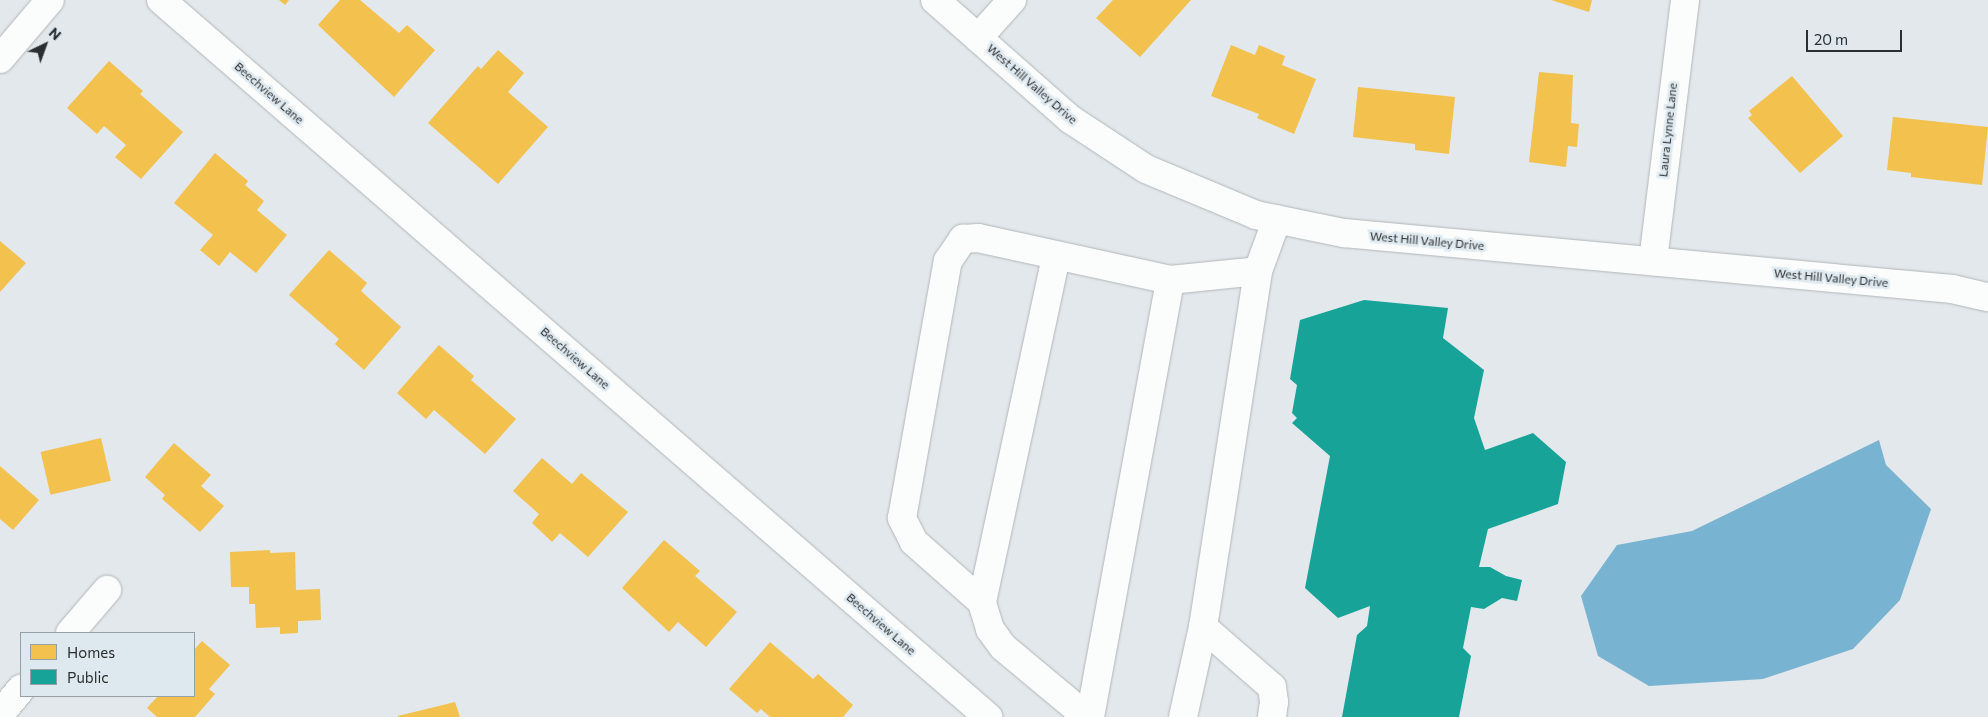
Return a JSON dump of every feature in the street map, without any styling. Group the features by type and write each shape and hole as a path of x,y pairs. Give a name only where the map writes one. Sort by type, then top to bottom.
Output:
{"street":[{"path":"0,59 50,0"},
{"name":"Beechview Lane","path":"161,0 988,717"},
{"name":"West Hill Valley Drive","path":"935,0 1070,119 1146,169 1256,215 1344,233 1952,289 1988,297"},
{"path":"978,38 1012,0"},
{"name":"Laura Lynne Lane","path":"1654,261 1685,0"},
{"path":"1183,717 1204,627 1258,271 1276,219"},
{"path":"982,602 914,542 902,518 948,261 963,240 978,238 1170,280 1258,271"},
{"path":"1056,256 982,602 990,629 1003,647 1089,717 1170,280"},
{"path":"71,632 107,590"},
{"path":"1204,627 1272,687 1274,702 1272,717"},
{"path":"0,714 20,690"}],"water":[{"path":"1879,440 1886,465 1931,509 1900,600 1853,649 1763,679 1649,686 1598,656 1581,596 1617,545 1692,531"}],"building: Homes":[{"path":"279,0 289,0 285,5"},
{"path":"340,0 360,0 399,33 407,25 435,50 394,97 318,25"},
{"path":"1113,0 1191,0 1140,57 1096,18"},
{"path":"1551,0 1592,0 1589,12"},
{"path":"1231,45 1255,55 1259,45 1285,56 1282,65 1316,79 1294,134 1257,118 1259,114 1211,96"},
{"path":"498,50 524,73 508,92 548,127 498,184 428,123 478,66 481,69"},
{"path":"109,61 143,91 140,94 183,132 141,179 115,157 126,145 104,126 97,134 67,108"},
{"path":"1539,72 1573,75 1571,123 1579,124 1577,147 1568,146 1566,167 1529,162"},
{"path":"1792,76 1843,136 1800,173 1748,118 1752,115 1749,111"},
{"path":"1358,87 1455,97 1449,154 1415,150 1415,144 1353,137"},
{"path":"1893,117 1988,127 1982,185 1911,177 1911,173 1887,170"},
{"path":"215,153 248,181 245,185 264,201 257,210 287,235 256,273 230,252 219,266 200,250 213,235 174,203"},
{"path":"0,241 26,263 0,292"},
{"path":"329,250 367,283 361,291 401,327 364,370 335,344 339,339 289,295"},
{"path":"439,345 474,376 471,380 516,419 485,454 434,410 426,419 397,393"},
{"path":"101,438 111,481 50,495 41,452"},
{"path":"174,443 211,475 201,486 224,506 200,532 162,499 165,495 145,477"},
{"path":"542,458 572,484 581,473 628,512 588,557 560,533 552,542 532,523 539,514 513,491"},
{"path":"0,466 39,500 13,530 0,519"},
{"path":"664,540 700,571 695,576 737,612 706,647 678,622 669,632 622,588"},
{"path":"270,550 270,553 295,552 296,590 320,589 321,620 298,621 298,633 280,634 280,627 256,628 255,604 249,604 249,587 231,587 230,552"},
{"path":"202,641 230,665 209,689 215,694 195,717 157,717 147,708 157,697 195,697 195,649"},
{"path":"770,642 813,679 818,674 853,705 843,717 770,717 761,709 757,713 729,689"},
{"path":"455,702 460,717 398,717 398,716"}],"building: Public":[{"path":"1364,300 1448,308 1443,338 1484,370 1474,418 1485,450 1533,433 1566,462 1558,504 1488,529 1479,567 1490,567 1506,576 1522,580 1517,601 1502,598 1484,609 1471,607 1463,648 1471,656 1459,717 1342,717 1357,635 1367,626 1370,606 1338,618 1305,588 1330,456 1292,423 1297,418 1292,413 1297,385 1290,379 1300,320"}]}
